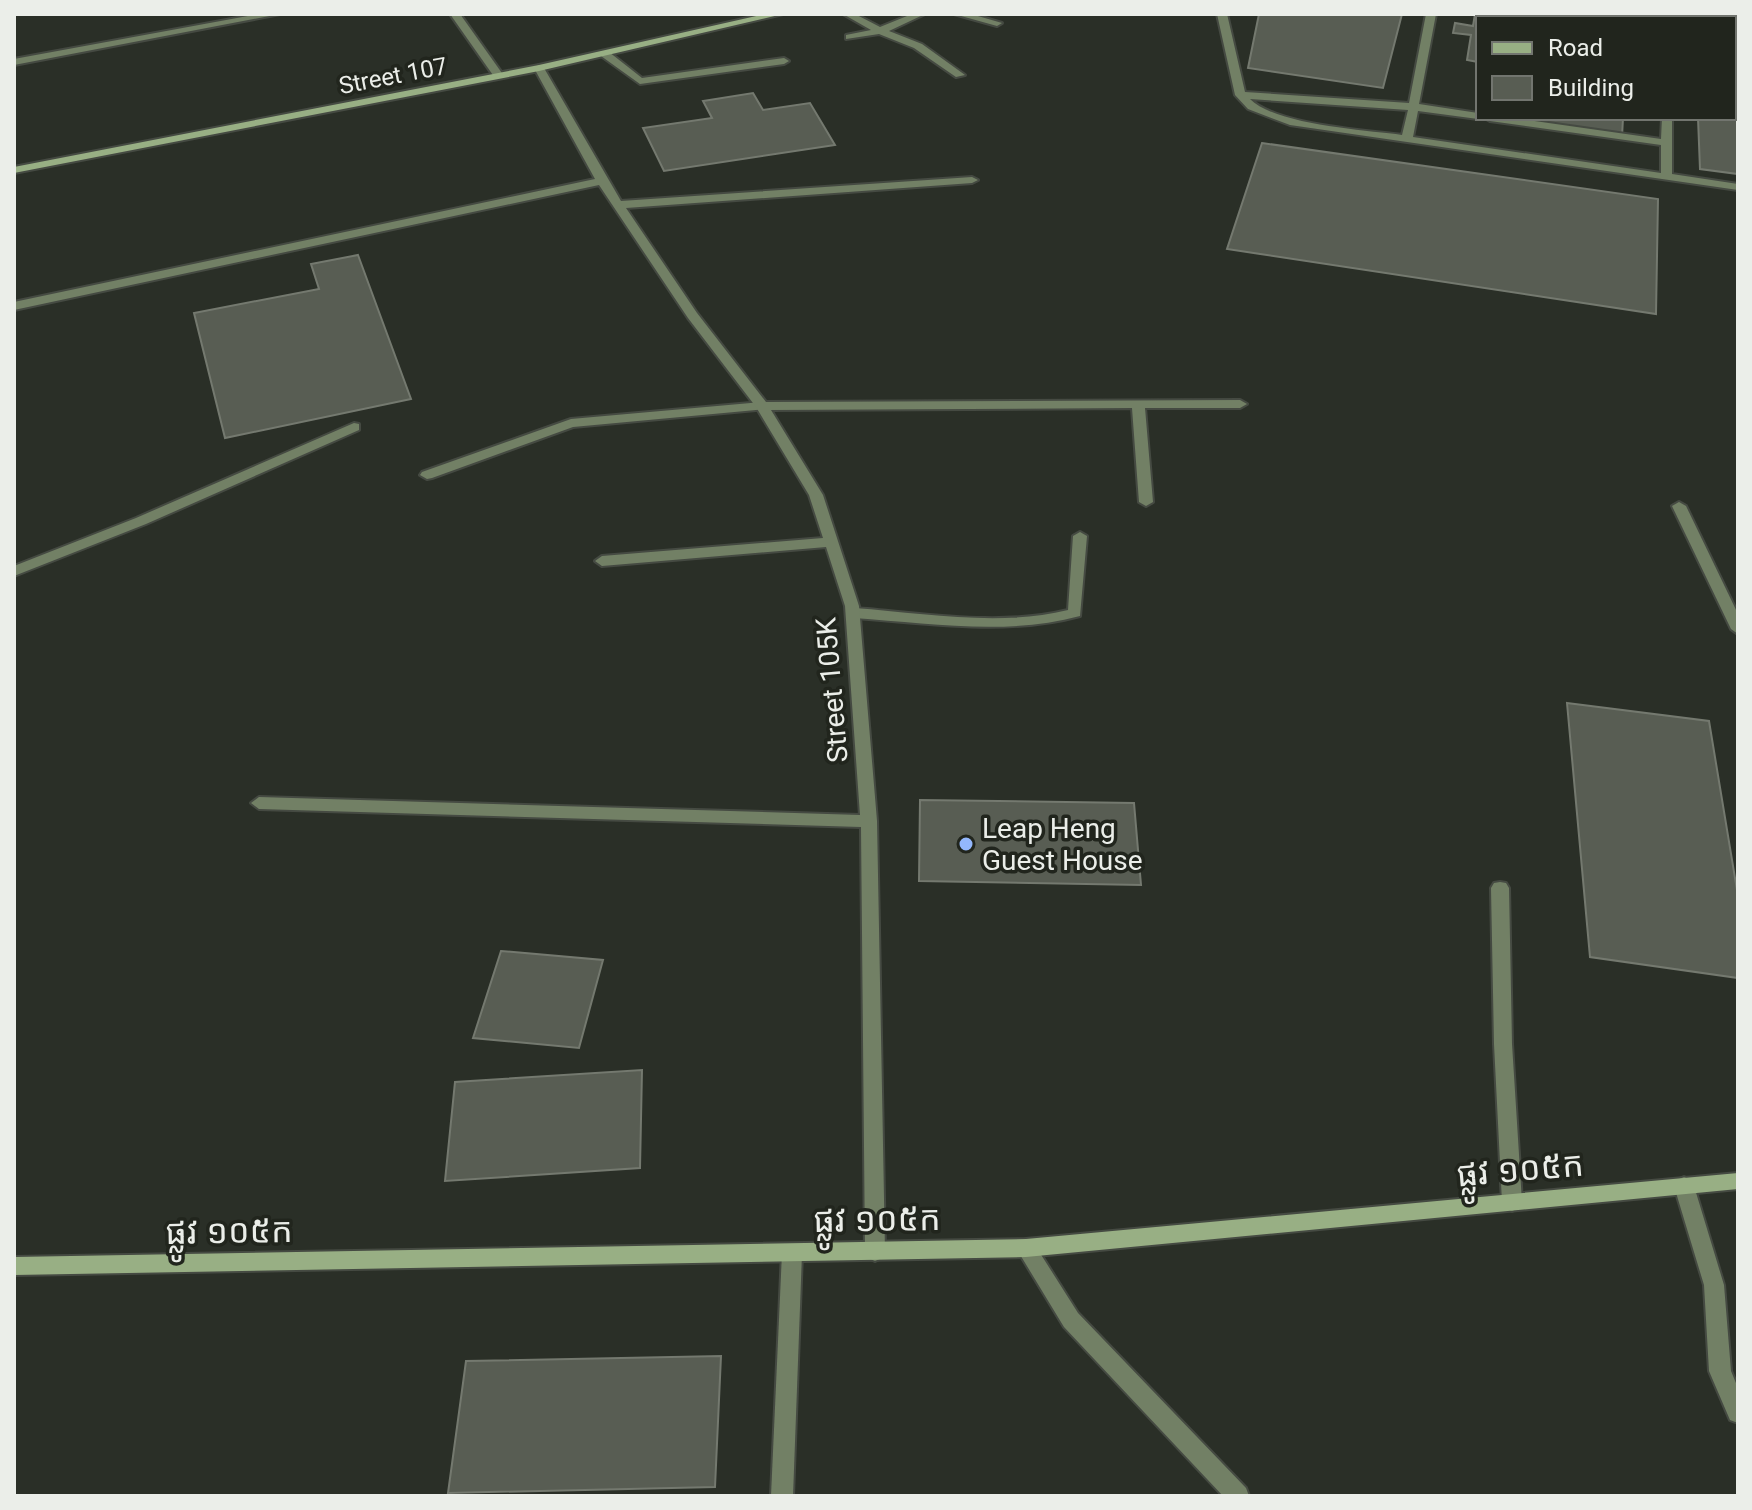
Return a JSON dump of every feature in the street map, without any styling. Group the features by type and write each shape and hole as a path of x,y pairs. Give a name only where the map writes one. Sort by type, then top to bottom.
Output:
{"main road":[{"name":"Street 107","path":"14,170 539,68 778,14"},
{"name":"ផ្លូវ ១០៥ក","path":"14,1266 1026,1248 1738,1181"}],"street":[{"path":"14,62 275,14"},
{"path":"455,14 499,76"},
{"path":"848,14 918,46 960,75"},
{"path":"850,37 880,31 920,14"},
{"path":"959,14 997,23"},
{"path":"1222,14 1240,95 1252,107 1294,123 1738,187"},
{"path":"1407,140 1431,14"},
{"path":"605,54 640,81 784,61"},
{"name":"Street 105K","path":"539,68 602,181 692,315 762,406 816,495 854,613 869,821 875,1252"},
{"path":"1240,95 1415,107 1476,116"},
{"path":"1504,120 1667,143"},
{"path":"1666,177 1667,120"},
{"path":"618,205 972,180"},
{"path":"14,306 602,181"},
{"path":"427,475 571,423 762,406 1240,404"},
{"path":"1138,405 1146,502"},
{"path":"14,571 141,521 354,427"},
{"path":"1679,506 1738,629"},
{"path":"854,613 1013,622 1053,621 1075,613 1080,536"},
{"path":"602,561 829,542"},
{"path":"259,803 869,821"},
{"path":"1500,888 1503,1044 1512,1202"},
{"path":"1684,1186 1714,1285 1720,1371 1738,1413"},
{"path":"1026,1248 1071,1320 1238,1496"},
{"path":"782,1496 792,1253"}],"building":[{"path":"1259,14 1402,14 1383,88 1248,68"},
{"path":"1475,14 1630,14 1476,16 1476,62 1467,60 1471,35 1453,33 1455,23 1473,26"},
{"path":"1738,14 1738,174 1700,169 1698,120 1736,120 1736,16 1694,16"},
{"path":"753,93 763,110 810,103 835,145 664,171 643,128 712,118 703,101"},
{"path":"1504,120 1623,120 1622,137"},
{"path":"1262,143 1658,199 1656,314 1227,249"},
{"path":"358,255 411,399 225,438 194,313 319,289 311,264"},
{"path":"1567,703 1709,721 1738,896 1738,978 1590,957"},
{"path":"920,800 1134,803 1141,885 919,881"},
{"path":"501,951 603,960 579,1048 473,1038"},
{"path":"642,1070 640,1168 445,1181 455,1082"},
{"path":"721,1356 715,1487 448,1493 466,1361"}],"place":[{"name":"Leap Heng Guest House","path":"966,844"}]}
